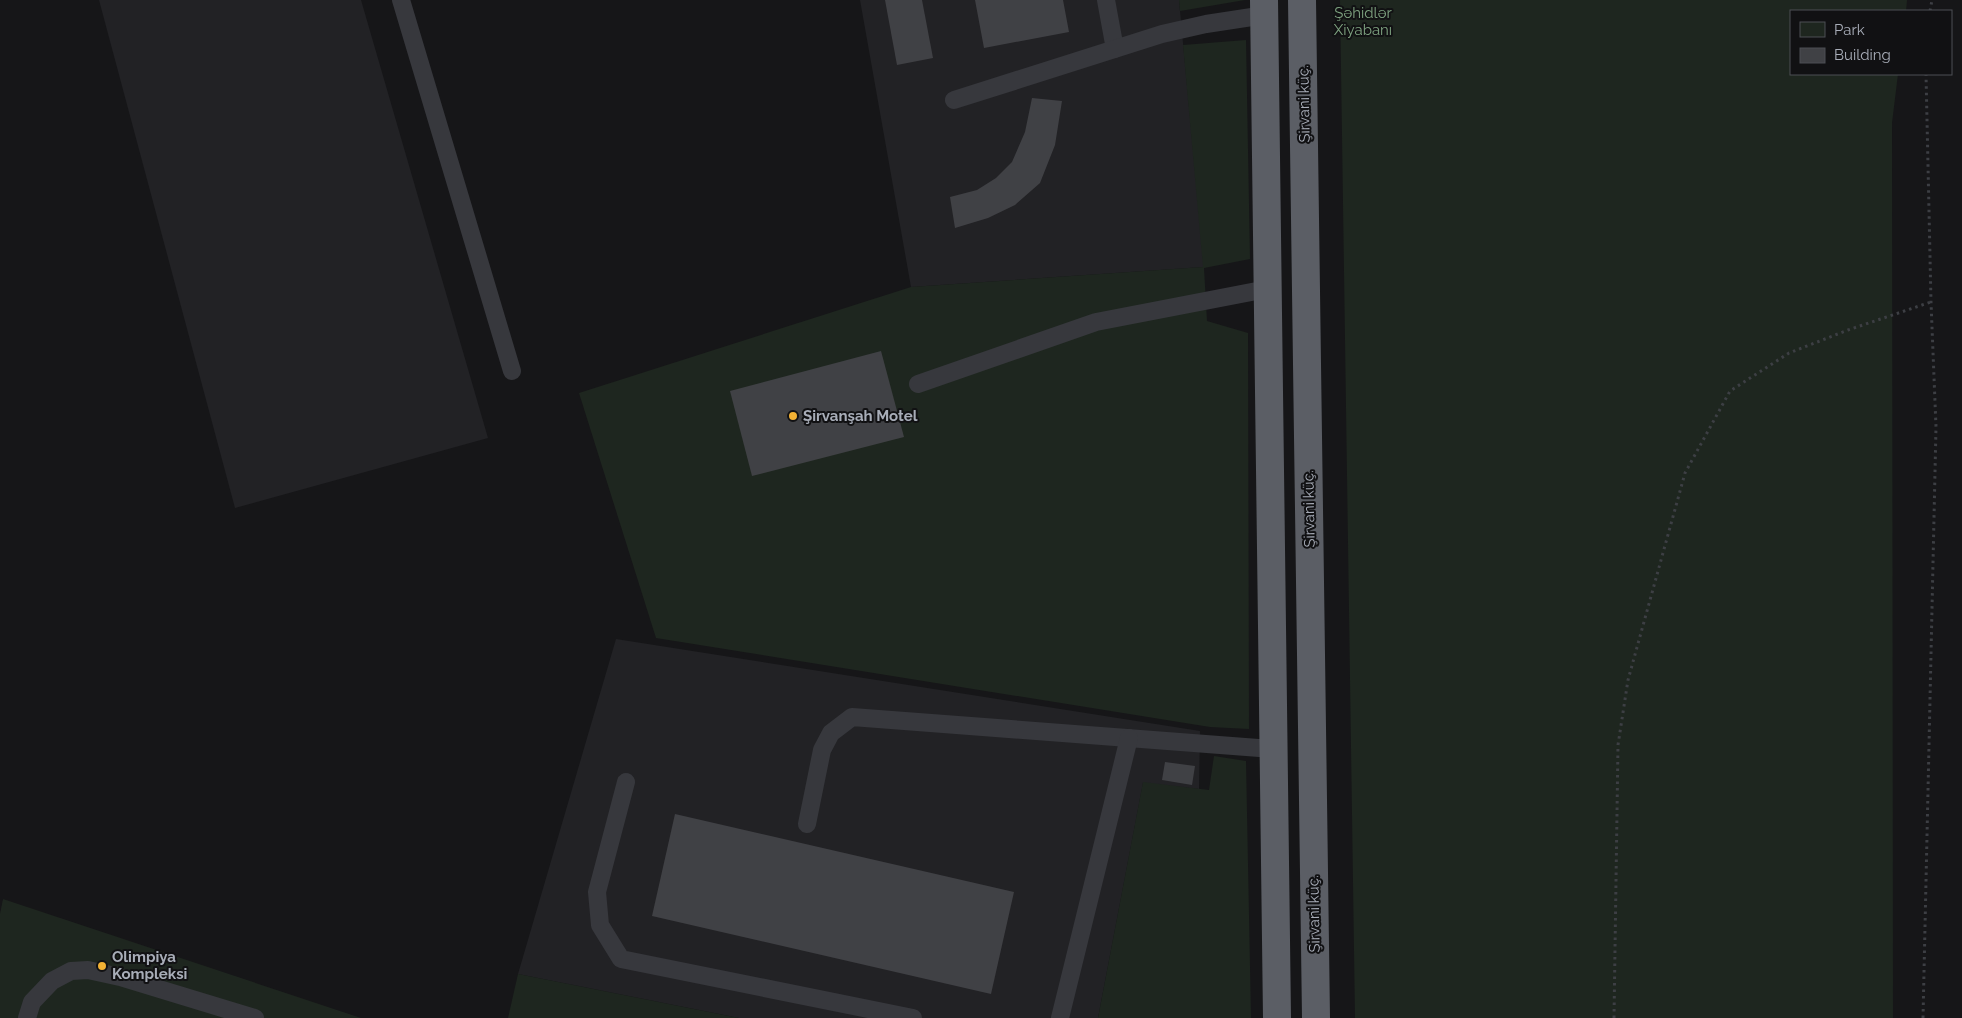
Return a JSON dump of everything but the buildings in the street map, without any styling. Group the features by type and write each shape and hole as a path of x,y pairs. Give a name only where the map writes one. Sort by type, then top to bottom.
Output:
{"highway":[{"name":"Şirvani küç.","path":"1302,0 1316,1018"},
{"path":"1265,8 1277,1018"}],"lane":[{"path":"401,0 512,371"},
{"path":"1106,0 1115,49"},
{"path":"954,100 1162,34 1265,8"},
{"path":"918,384 1096,322 1267,289"},
{"path":"807,824 822,750 831,733 852,717 1273,749"},
{"path":"1060,1018 1129,738"},
{"path":"626,782 597,892 600,925 621,959 913,1018"},
{"path":"27,1018 32,1002 52,981 71,971 88,970 120,977 255,1018"}],"path":[{"path":"1923,1018 1936,427 1926,75"},
{"path":"1614,1018 1618,745 1628,680 1685,473 1730,391 1789,353 1848,330 1931,302"}],"shaded area":[{"path":"99,0 361,0 488,438 235,508"},
{"path":"860,0 1179,0 1204,267 911,287"},
{"path":"616,639 1200,731 1199,789 1143,783 1098,1018 739,1018 518,974"}],"green space":[{"path":"1179,0 1245,0 1180,11"},
{"name":"Şəhidlər Xiyabanı","path":"1340,0 1907,0 1906,10 1790,10 1790,75 1898,75 1892,123 1893,1018 1355,1018"},
{"path":"1246,40 1250,259 1204,268 1207,321 1248,333 1249,729 1210,727 656,638 579,393 911,287 1203,267 1183,45"},
{"path":"1214,756 1246,761 1251,1018 1098,1018 1143,782 1209,790"},
{"name":"Olimpiya Kompleksi","path":"3,899 361,1018 0,1018 0,914"},
{"path":"518,974 739,1018 508,1018"}],"place":[{"name":"Şirvanşah Motel","path":"793,416"},
{"name":"Olimpiya Kompleksi","path":"102,966"}]}
